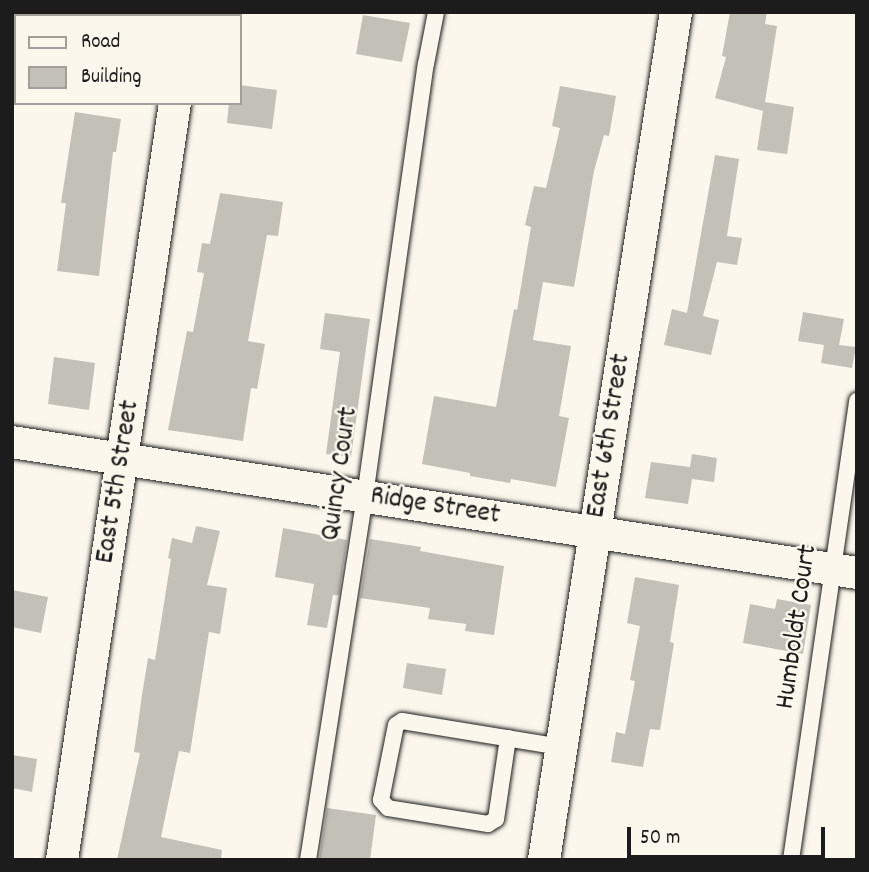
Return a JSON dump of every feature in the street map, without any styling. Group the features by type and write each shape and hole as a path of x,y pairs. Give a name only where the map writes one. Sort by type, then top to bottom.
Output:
{"street":[{"name":"East 6th Street","path":"544,860 676,12"},
{"name":"East 5th Street","path":"62,860 175,105"},
{"name":"Ridge Street","path":"12,442 845,571"}],"lane":[{"name":"Quincy Court","path":"309,860 365,496 409,176 436,12"},
{"name":"Humboldt Court","path":"791,860 845,571 857,401"},
{"path":"508,738 496,819 488,824 388,808 382,800 396,725 402,721 508,738 561,747"}],"building":[{"path":"730,12 767,12 765,24 777,26 765,102 794,107 787,154 757,150 763,111 715,98 726,57 722,56"},
{"path":"363,15 410,23 402,62 356,54"},
{"path":"242,85 277,90 272,129 227,123 229,105 242,105"},
{"path":"560,86 616,96 609,136 604,135 594,171 574,287 543,282 533,340 571,346 559,416 569,418 556,487 511,479 510,483 422,464 434,396 496,407 531,227 525,225 534,186 546,188 560,128 552,126"},
{"path":"75,112 121,119 116,152 113,152 99,276 57,271 66,203 61,203"},
{"path":"715,155 739,159 727,236 742,238 737,265 717,262 703,316 719,320 711,355 664,345 672,309 687,313"},
{"path":"220,193 283,202 278,236 267,235 248,341 265,344 257,389 251,388 243,441 168,430 187,331 193,332 204,273 197,272 202,243 210,244"},
{"path":"803,312 844,319 839,345 856,347 852,368 821,363 824,345 798,341"},
{"path":"325,313 370,319 351,457 326,454 340,352 320,349"},
{"path":"54,357 95,363 89,410 48,404"},
{"path":"692,454 717,458 714,482 692,479 688,504 645,498 651,462 690,467"},
{"path":"196,526 220,531 207,585 227,588 220,634 209,632 190,753 179,751 161,837 222,850 221,860 117,860 140,753 134,752 142,695 148,658 155,660 172,538 192,543"},
{"path":"283,528 347,540 339,595 333,595 327,628 307,625 314,584 275,577"},
{"path":"370,539 421,547 420,551 504,566 494,635 465,631 466,624 428,619 430,608 360,598"},
{"path":"635,577 679,585 670,642 674,643 660,730 650,729 643,767 611,762 616,732 625,734 635,681 630,680 640,626 627,623"},
{"path":"12,590 48,597 41,633 12,627"},
{"path":"777,599 811,605 803,654 743,643 750,604 775,609"},
{"path":"407,663 446,669 442,695 403,688"},
{"path":"12,755 37,759 32,792 12,788"},
{"path":"327,808 376,815 370,860 319,860"}]}
